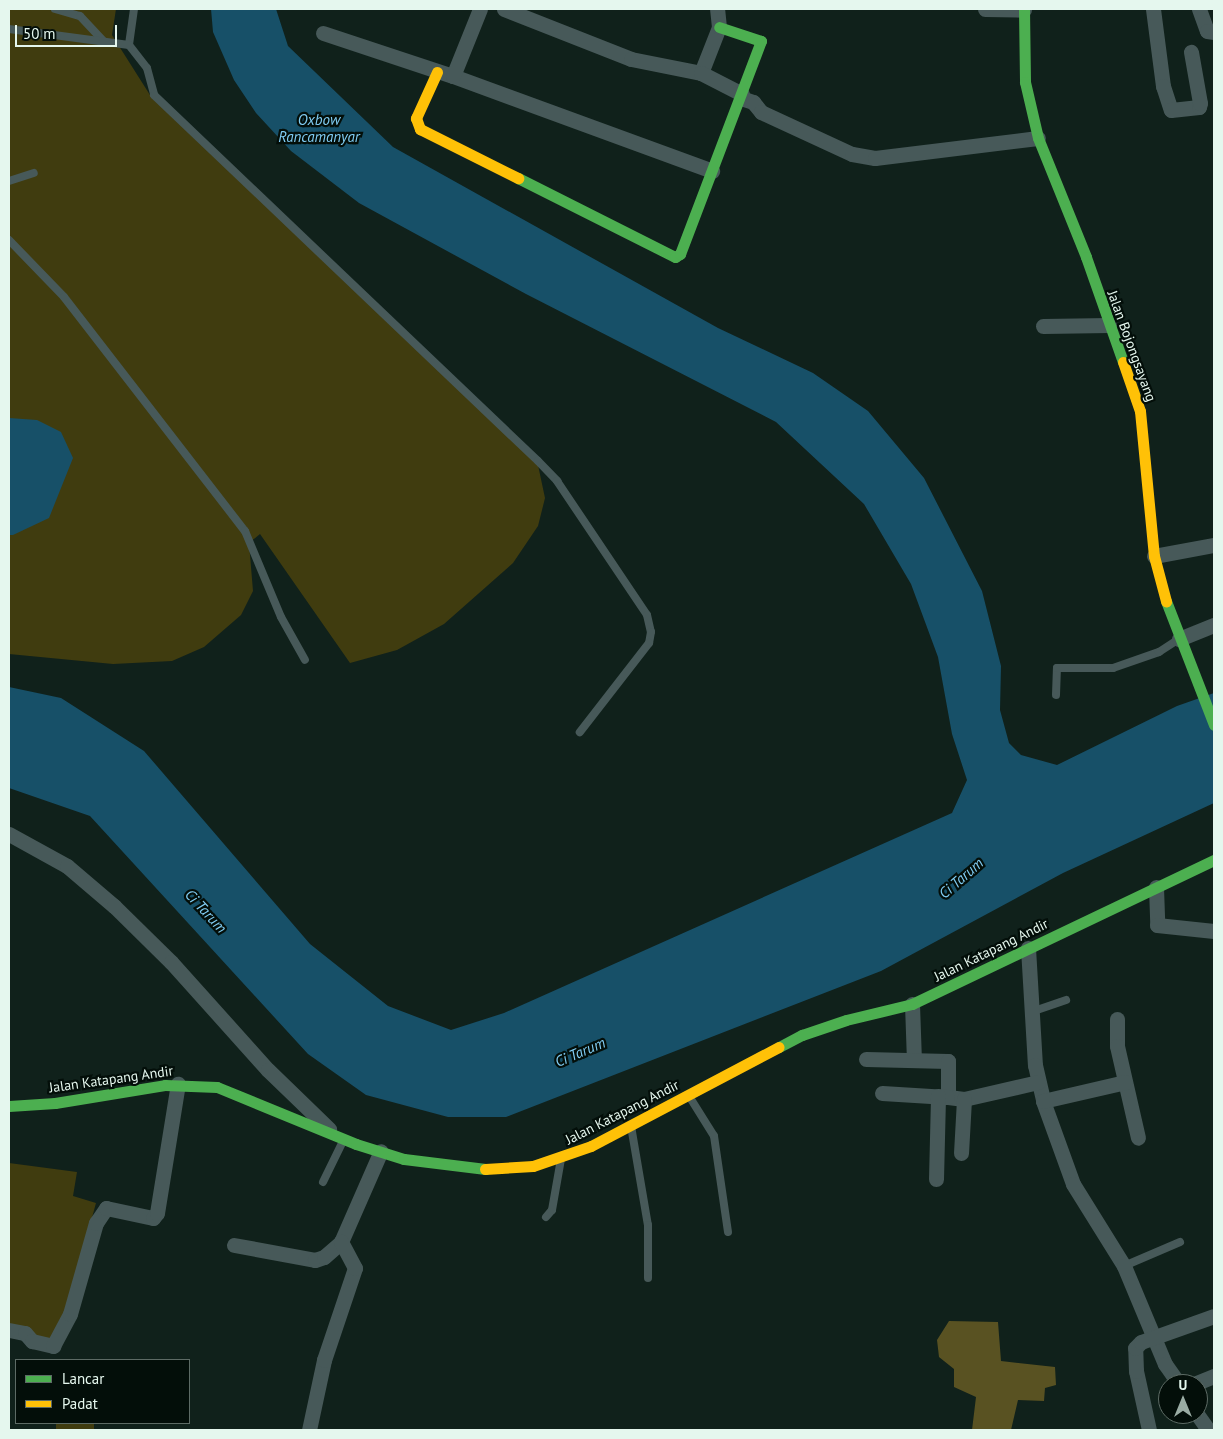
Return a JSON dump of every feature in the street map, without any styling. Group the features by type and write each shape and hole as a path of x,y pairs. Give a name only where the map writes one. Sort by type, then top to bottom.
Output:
{"street":[{"path":"452,76 480,9"},
{"path":"504,9 631,59 702,74 740,100 753,102 761,112 852,154 875,158 1038,138"},
{"path":"702,74 719,27 717,9"},
{"path":"985,9 1024,10"},
{"path":"1153,9 1163,86 1171,110 1198,107 1200,103 1191,52"},
{"path":"1199,9 1207,31 1214,32"},
{"name":"Jalan Bojongsayang","path":"1024,10 1025,82 1038,138 1055,177 1140,411 1154,556 1165,601 1214,725"},
{"path":"437,72 416,118 420,129 671,257 680,254 761,41 719,27"},
{"path":"323,33 452,76 712,171"},
{"path":"1043,326 1109,325"},
{"path":"1154,556 1214,545"},
{"path":"1179,639 1214,625"},
{"path":"9,834 67,866 114,906 178,970 268,1070 338,1136"},
{"name":"Jalan Katapang Andir","path":"9,1106 178,1084 217,1087 338,1136 404,1159 478,1168 533,1166 562,1159 802,1035 846,1020 912,1004 1214,860"},
{"path":"1156,887 1157,926 1214,931"},
{"path":"1028,948 1038,1082 1043,1101 1073,1184 1124,1266 1153,1338 1173,1374"},
{"path":"912,1004 914,1060"},
{"path":"1117,1019 1117,1046 1138,1138"},
{"path":"866,1059 948,1061 936,1179"},
{"path":"882,1093 964,1099 1038,1082"},
{"path":"1043,1101 1125,1082"},
{"path":"9,1330 24,1333 32,1341 51,1353 70,1314 96,1223 106,1208 153,1218 157,1214 178,1084"},
{"path":"961,1153 964,1099"},
{"path":"234,1245 315,1260 324,1258 341,1242 381,1151"},
{"path":"309,1430 324,1360 355,1268 341,1242"},
{"path":"1149,1430 1136,1371 1135,1348 1141,1342 1214,1316"}],"lane":[{"path":"56,9 80,16 104,42"},
{"path":"134,9 129,45 146,68 154,95 557,481 647,615 651,632 649,643 580,732"},
{"path":"9,29 129,45"},
{"path":"9,181 34,173"},
{"path":"9,240 64,297 245,530 281,617 306,660"},
{"path":"1056,695 1057,668 1113,668 1159,652 1179,639"},
{"path":"1034,1011 1066,1000"},
{"path":"688,1095 714,1136 728,1232"},
{"path":"631,1124 648,1224 648,1278"},
{"path":"323,1182 338,1136"},
{"path":"546,1217 552,1210 562,1159"},
{"path":"1124,1266 1180,1242"}],"shaded area":[{"path":"9,9 116,9 112,35 150,95 538,465 545,498 538,526 513,563 444,624 397,650 350,663 260,534 249,543 253,591 241,615 204,647 172,661 113,664 9,654"},
{"path":"9,1163 77,1172 73,1196 96,1203 66,1313 53,1339 9,1334"},
{"path":"949,1321 998,1322 1001,1361 1055,1367 1056,1385 1045,1388 1044,1401 1018,1400 1011,1430 972,1430 976,1397 954,1387 954,1369 939,1357 937,1340"},
{"path":"56,1424 94,1424 94,1430 56,1430"}],"water":[{"path":"211,9 276,9 288,46 393,147 718,328 813,373 868,411 924,478 982,591 1001,666 1000,710 1009,743 1021,755 1057,765 1177,706 1214,693 1214,803 1063,873 881,971 506,1117 448,1117 366,1095 308,1054 90,816 9,788 9,687 61,698 144,751 310,944 388,1006 451,1030 504,1013 952,813 967,780 952,734 938,657 911,584 864,504 776,422 526,294 359,203 291,151 256,113 234,80 213,32"},
{"path":"9,418 37,420 61,432 73,458 49,518 13,535 9,535"}],"traffic: fast":[{"path":"1024,9 1025,82 1038,138 1086,257 1123,362"},
{"path":"518,178 675,257 680,254 761,41 719,27"},
{"path":"1166,601 1214,725"},
{"path":"779,1047 802,1035 846,1020 912,1004 1214,860"},
{"path":"9,1106 55,1103 165,1085 217,1087 356,1144 404,1159 485,1169"}],"traffic: slow":[{"path":"437,72 416,118 420,129 518,178"},
{"path":"1123,362 1140,411 1154,556 1166,601"},
{"path":"485,1169 533,1166 591,1146 779,1047"}],"water label":[{"name":"Oxbow Rancamanyar","path":"319,128"},
{"name":"Ci Tarum","path":"961,878"},
{"name":"Ci Tarum","path":"206,911"},
{"name":"Ci Tarum","path":"580,1052"}]}
